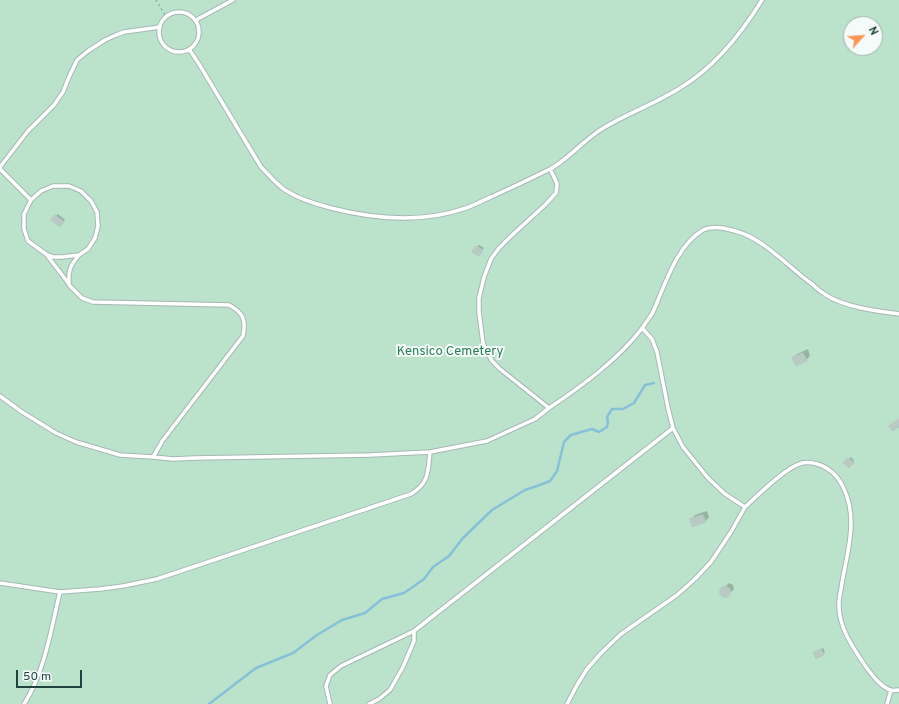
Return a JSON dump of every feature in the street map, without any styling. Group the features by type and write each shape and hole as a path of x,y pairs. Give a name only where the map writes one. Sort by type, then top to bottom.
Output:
{"lane":[{"path":"196,20 233,0"},
{"path":"189,49 200,64 261,167 285,190 314,204 341,211 368,216 417,218 440,215 466,208 550,169 563,161 583,142 604,127 681,88 704,71 721,55 762,0"},
{"path":"180,12 187,13 196,20 199,35 192,47 184,51 177,52 166,47 159,34 160,27 166,16 172,13 180,12"},
{"path":"31,200 0,168 28,131 54,105 63,92 77,60 105,40 124,32 160,27"},
{"path":"549,408 500,369 486,352 481,328 480,298 484,277 491,259 499,248 556,193 557,184 550,169"},
{"path":"69,285 71,265 79,255 88,249 95,238 98,226 97,212 91,201 81,191 69,186 53,186 41,191 31,200 24,214 24,229 28,241 46,254 53,257 79,255"},
{"path":"0,396 22,412 56,433 76,442 120,455 187,458 370,455 430,452 487,441 535,419 577,389 616,357 642,328 652,313 676,260 687,244 695,235 705,229 716,227 733,230 759,242 826,295 840,302 853,306 899,314"},
{"path":"46,254 69,285 82,298 93,302 229,305 237,309 242,314 245,328 243,336 163,440 153,457"},
{"path":"642,328 652,339 657,352 673,428 683,447 708,478 725,494 745,507"},
{"path":"330,704 326,686 330,675 341,666 414,631 673,428"},
{"path":"0,583 60,592 123,586 157,579 411,494 423,486 426,478 430,452"},
{"path":"568,704 577,684 587,669 601,653 621,634 678,595 695,579 711,562 731,532 745,507 778,477 791,468 802,463 813,463 831,471 848,497 851,524 850,539 839,604 841,620 853,648 873,676 881,684 891,690 899,690"},
{"path":"24,704 31,693 44,659 60,592"},
{"path":"369,704 379,699 390,690 403,667 414,641 414,631"},
{"path":"887,704 891,690"}],"path":[{"path":"156,0 166,16"}],"green space":[{"name":"Kensico Cemetery","path":"0,0 899,0 899,704 0,704"}],"building":[{"path":"55,215 64,222 60,227 51,220"},
{"path":"476,246 483,250 479,256 472,252"},
{"path":"803,353 807,361 796,366 792,358"},
{"path":"899,419 899,427 892,431 889,426"},
{"path":"848,458 854,463 849,468 843,463"},
{"path":"703,515 706,522 692,527 690,519"},
{"path":"725,586 729,588 731,592 729,596 725,598 721,596 719,592 721,588"},
{"path":"821,649 824,655 816,659 813,653"}],"waterway":[{"path":"209,704 256,668 293,653 317,635 342,620 365,613 382,599 404,593 424,579 433,567 449,556 463,538 492,510 525,490 550,481 557,471 564,442 571,435 592,429 599,432 607,427 607,417 612,409 623,409 634,403 645,385 654,383"}]}
